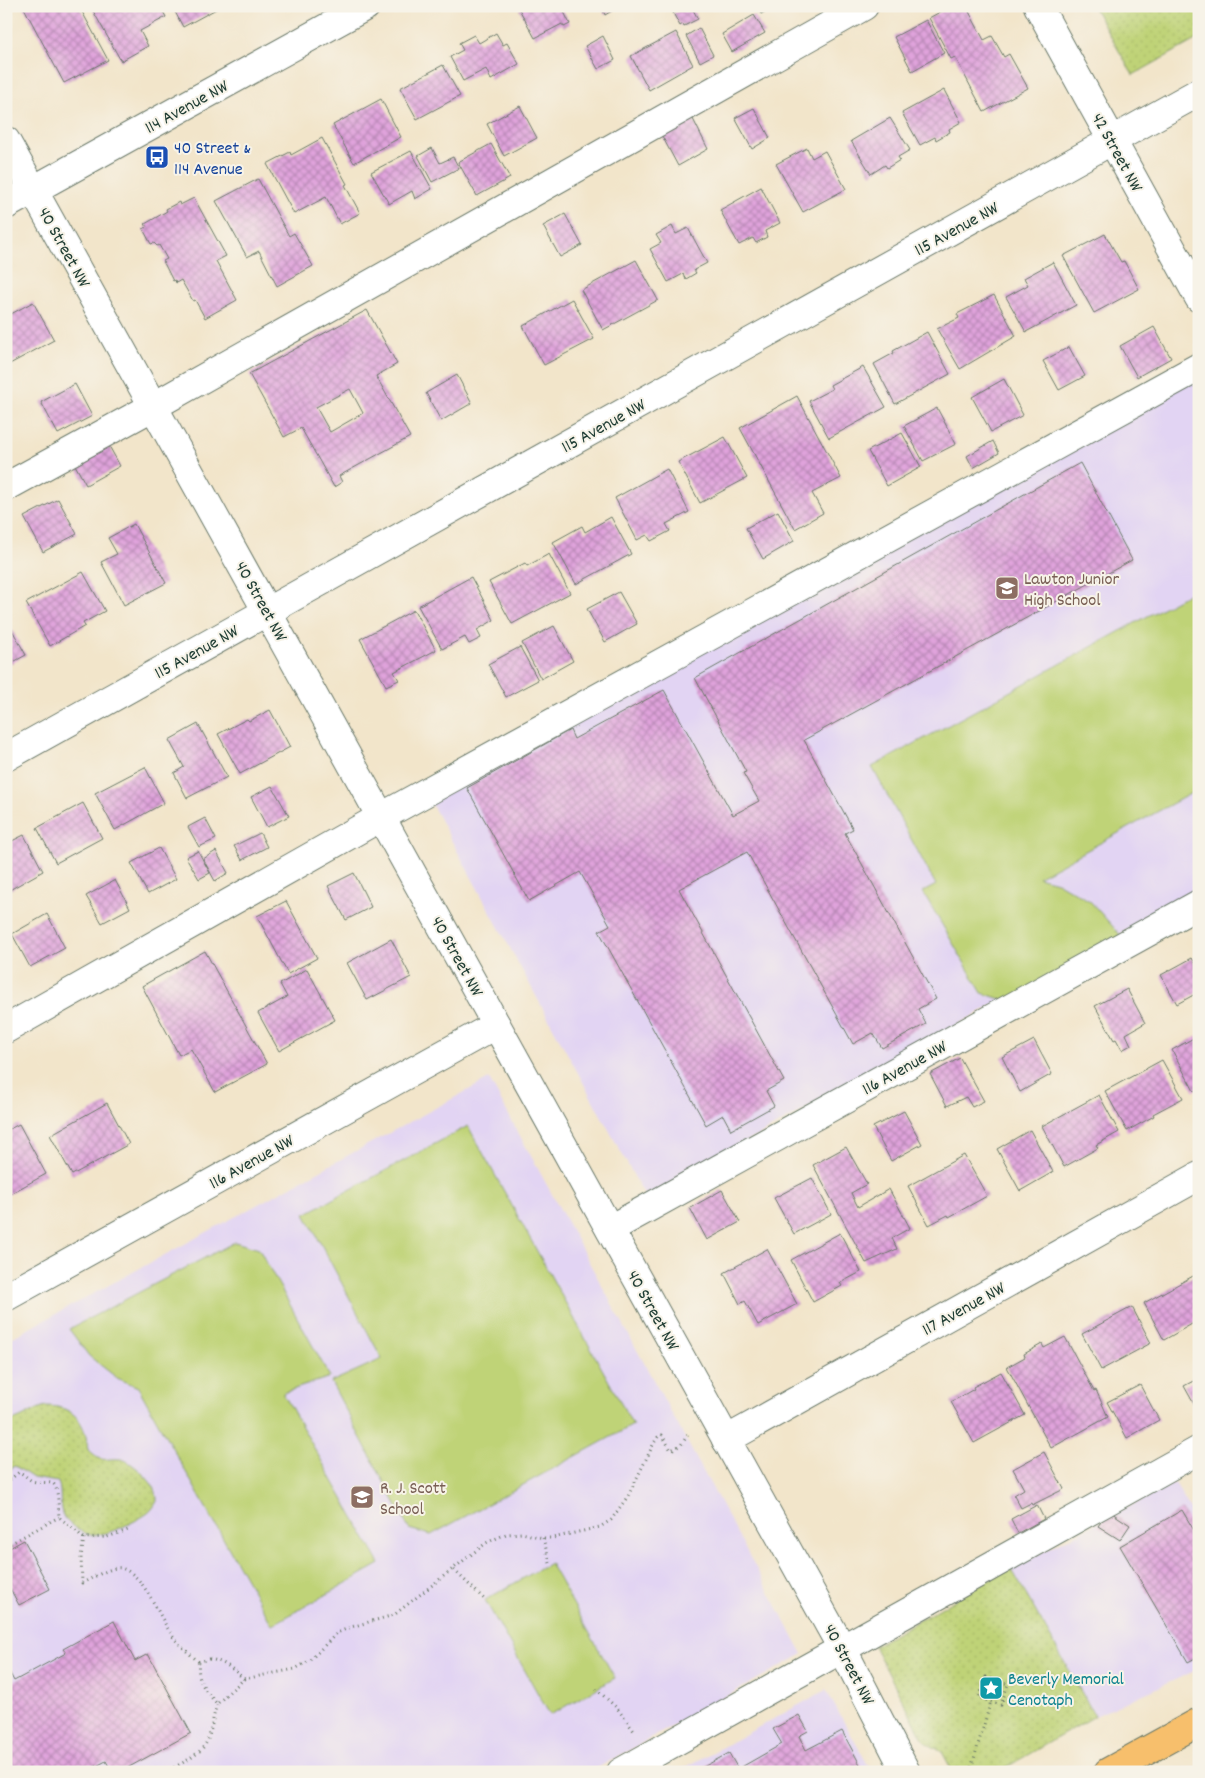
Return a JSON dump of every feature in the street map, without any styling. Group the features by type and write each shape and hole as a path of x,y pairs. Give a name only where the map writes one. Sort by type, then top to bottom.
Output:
{"main road":[{"path":"1108,1772 1199,1722"}],"street":[{"name":"114 Avenue NW","path":"6,206 366,6"},
{"path":"6,487 154,406 864,6"},
{"name":"42 Street NW","path":"1038,6 1199,298"},
{"name":"115 Avenue NW","path":"6,757 1199,92"},
{"name":"40 Street NW","path":"6,141 843,1650 906,1772"},
{"path":"6,1029 381,817 1199,367"},
{"name":"116 Avenue NW","path":"610,1229 1199,904"},
{"name":"116 Avenue NW","path":"6,1297 496,1025"},
{"name":"117 Avenue NW","path":"726,1440 1199,1176"},
{"path":"621,1772 1199,1450"}],"path":[{"path":"165,1772 192,1757 208,1741 217,1704 244,1679 295,1669 309,1661 337,1633 351,1627 394,1615 454,1570 486,1543 506,1534 522,1533 543,1538 565,1536 600,1527 611,1520 628,1496 645,1459 658,1437 662,1435 671,1450 681,1445 707,1405"},
{"path":"6,1483 19,1472 32,1480 57,1486 59,1517 84,1538 107,1537 128,1530"},
{"path":"6,1546 59,1517"},
{"path":"84,1538 81,1557 82,1583 113,1569 121,1568 130,1573 141,1582 162,1622 175,1639 199,1662"},
{"path":"543,1538 550,1564"},
{"path":"454,1570 485,1600"},
{"path":"199,1662 209,1659 228,1664 244,1679"},
{"path":"199,1662 198,1671 202,1687 217,1704"},
{"path":"986,1677 1008,1684 1001,1705 991,1702 979,1698 986,1677"},
{"path":"596,1689 628,1722 648,1757"},
{"path":"970,1772 991,1702"}],"shaded area":[{"name":"Lawton Junior High School","path":"1199,374 1199,890 646,1198 430,801"},
{"name":"R. J. Scott School","path":"489,1079 803,1654 590,1772 6,1772 6,1341"},
{"path":"1175,1483 1199,1526 1199,1669 1095,1716 1011,1568"},
{"path":"826,1690 872,1772 677,1772"}],"green space":[{"path":"1093,6 1199,6 1199,38 1133,75"},
{"path":"1199,588 1199,789 1038,877 1057,882 1090,901 1123,938 1010,1002 982,993 923,892 936,885 872,767"},
{"path":"468,1126 633,1425 431,1535 409,1529 331,1382 382,1359 305,1214"},
{"path":"235,1242 259,1249 330,1377 283,1393 380,1564 272,1625 138,1387 117,1378 89,1356 69,1329"},
{"path":"46,1406 64,1409 77,1418 85,1431 88,1450 97,1457 100,1459 120,1459 129,1462 149,1481 155,1489 157,1501 149,1512 121,1528 104,1534 91,1535 77,1529 65,1519 61,1510 58,1482 33,1478 15,1466 12,1467 6,1478 6,1421 16,1420"},
{"path":"550,1563 615,1678 550,1715 485,1600"},
{"path":"1011,1568 1095,1716 998,1772 953,1772 942,1752 925,1742 874,1646"}],"building":[{"path":"23,6 67,6 68,8 79,6 108,60 64,83"},
{"path":"97,6 160,6 166,17 140,31 148,46 121,61 92,9"},
{"path":"172,6 217,6 218,8 183,27"},
{"path":"524,6 561,6 570,24 564,27 562,24 535,38 519,9"},
{"path":"601,6 620,6 605,15"},
{"path":"682,6 691,6 698,19 680,26 673,13"},
{"path":"757,6 775,6 761,14"},
{"path":"951,6 966,6 984,40 992,36 1004,57 1009,54 1028,88 984,112 955,57 951,59 929,18"},
{"path":"754,15 765,33 732,52 722,34"},
{"path":"926,20 944,53 912,71 894,37"},
{"path":"699,28 713,55 700,62 686,36"},
{"path":"676,32 693,65 649,90 631,56"},
{"path":"496,33 503,45 507,43 519,64 491,80 486,69 463,81 450,57 463,50 459,43 474,35 479,43"},
{"path":"603,36 615,60 598,69 585,46"},
{"path":"443,65 460,96 417,119 400,88"},
{"path":"944,90 961,122 949,129 950,132 936,140 935,137 920,145 902,113"},
{"path":"381,99 401,137 354,163 333,125"},
{"path":"520,106 537,138 504,156 487,124"},
{"path":"754,108 770,138 752,149 735,118"},
{"path":"692,117 708,149 678,166 661,134"},
{"path":"890,118 910,150 898,157 900,160 887,168 885,165 871,174 851,141"},
{"path":"322,138 347,184 345,185 360,213 340,224 326,197 294,214 267,164 290,152 291,155"},
{"path":"491,144 510,178 477,196 458,162"},
{"path":"432,148 440,163 453,157 459,168 432,182 418,156"},
{"path":"807,148 812,158 825,151 846,189 803,212 776,164"},
{"path":"411,151 432,189 415,199 412,191 389,204 371,172"},
{"path":"258,179 289,236 294,233 313,266 277,286 259,251 247,257 216,201"},
{"path":"761,187 780,223 765,231 767,237 756,243 753,238 739,245 720,210"},
{"path":"194,198 226,256 216,261 237,300 205,318 181,280 176,283 175,280 173,281 163,261 167,259 159,245 151,244 143,229 147,227 145,224 167,211 166,209 179,202 180,205"},
{"path":"565,214 582,245 560,257 543,226"},
{"path":"672,226 676,234 688,228 707,263 694,270 696,273 686,279 683,274 668,282 650,249 661,243 656,235"},
{"path":"1105,234 1121,262 1124,261 1139,289 1094,313 1063,256"},
{"path":"636,260 658,300 603,330 581,290"},
{"path":"1053,262 1076,305 1026,332 1006,297 1028,285 1024,278"},
{"path":"994,295 1016,336 960,369 937,329 959,318 957,314"},
{"path":"572,299 594,339 544,365 523,326"},
{"path":"33,302 54,340 6,366 6,313 9,311 11,314"},
{"path":"367,310 397,364 376,376 410,437 339,476 342,482 334,487 301,428 284,437 249,374","holes":["350,389 363,413 330,432 316,407"]},
{"path":"1154,327 1171,358 1137,377 1120,346"},
{"path":"927,332 950,374 895,404 874,364"},
{"path":"1069,347 1085,376 1059,390 1043,361"},
{"path":"863,367 886,407 829,438 809,401 832,389 830,385"},
{"path":"457,375 472,403 441,421 426,393"},
{"path":"1004,379 1023,415 991,432 972,397"},
{"path":"75,384 92,416 58,434 41,402"},
{"path":"797,396 841,478 812,493 823,513 795,529 740,428"},
{"path":"937,408 956,444 923,461 904,426"},
{"path":"902,433 921,467 887,486 868,451"},
{"path":"725,437 747,478 700,503 678,462"},
{"path":"993,441 999,453 973,468 967,456"},
{"path":"108,444 120,466 86,485 74,463"},
{"path":"1080,463 1132,560 804,740 853,829 845,833 936,999 918,1009 926,1024 882,1048 873,1033 853,1044 747,852 679,889 784,1081 766,1091 774,1106 731,1130 723,1115 706,1125 599,931 610,925 580,872 529,901 467,788 570,730 574,739 664,690 733,815 759,801 743,773 746,772 695,678"},
{"path":"667,469 689,512 666,524 670,531 651,541 647,535 637,540 615,498"},
{"path":"58,499 77,534 43,552 24,517"},
{"path":"778,511 794,541 763,559 746,528"},
{"path":"611,517 631,554 576,584 553,542 582,526 585,532"},
{"path":"134,524 166,583 124,605 101,562 117,554 108,538"},
{"path":"549,554 570,593 512,624 489,582 525,563 527,566"},
{"path":"83,572 105,611 83,623 85,626 50,646 26,603"},
{"path":"471,577 494,620 477,630 481,638 469,644 465,637 442,649 418,606"},
{"path":"619,592 637,624 605,642 587,609"},
{"path":"414,610 436,650 394,672 399,680 386,686 360,639"},
{"path":"6,619 26,655 6,666"},
{"path":"554,626 573,661 541,679 522,643"},
{"path":"520,647 538,680 506,697 488,664"},
{"path":"270,710 290,747 240,774 218,734"},
{"path":"198,724 227,777 187,798 174,773 184,767 169,740"},
{"path":"145,767 164,803 115,830 95,793"},
{"path":"272,786 289,816 267,827 251,797"},
{"path":"83,803 102,838 56,863 37,828"},
{"path":"205,818 216,839 199,847 188,827"},
{"path":"260,833 267,847 242,860 234,846"},
{"path":"24,835 43,871 6,892 6,844"},
{"path":"159,848 176,879 148,894 131,863"},
{"path":"198,851 210,873 199,879 186,857"},
{"path":"216,851 228,873 215,881 203,859"},
{"path":"354,873 371,907 346,920 328,886"},
{"path":"115,880 130,908 102,923 86,896"},
{"path":"286,901 317,958 288,974 257,916"},
{"path":"47,914 65,948 30,967 12,934"},
{"path":"391,939 411,977 367,1000 347,963"},
{"path":"205,951 267,1064 215,1092 191,1049 179,1055 142,986"},
{"path":"1192,958 1199,969 1199,992 1177,1004 1161,975"},
{"path":"307,969 335,1020 279,1051 258,1013 287,997 280,984"},
{"path":"1127,989 1145,1023 1126,1034 1131,1045 1122,1050 1116,1039 1114,1040 1095,1006"},
{"path":"1199,1035 1199,1088 1194,1091 1172,1050"},
{"path":"1034,1040 1052,1074 1020,1092 1002,1057"},
{"path":"960,1058 984,1101 972,1107 966,1097 947,1106 930,1074"},
{"path":"1162,1060 1183,1098 1127,1131 1105,1091"},
{"path":"1099,1095 1119,1132 1096,1145 1098,1148 1064,1167 1042,1126"},
{"path":"107,1103 129,1144 72,1175 50,1135"},
{"path":"904,1111 922,1144 891,1161 873,1127"},
{"path":"19,1124 46,1174 6,1196 6,1131"},
{"path":"1030,1130 1053,1172 1020,1191 997,1149"},
{"path":"846,1147 867,1184 851,1193 858,1207 889,1189 910,1228 892,1238 897,1249 866,1263 813,1165"},
{"path":"964,1155 987,1196 949,1217 948,1215 929,1225 908,1186"},
{"path":"812,1178 831,1214 794,1234 774,1198"},
{"path":"722,1190 740,1222 707,1240 690,1208"},
{"path":"840,1233 861,1272 840,1283 842,1286 813,1302 791,1260"},
{"path":"767,1249 797,1304 758,1325 745,1301 740,1304 724,1273"},
{"path":"1195,1275 1199,1281 1199,1320 1164,1340 1144,1303"},
{"path":"1132,1307 1151,1343 1101,1370 1082,1334"},
{"path":"1065,1337 1094,1391 1096,1390 1108,1417 1051,1448 1007,1367 1025,1357 1024,1354 1042,1344 1044,1348"},
{"path":"1001,1372 1025,1415 974,1443 951,1402 974,1389 973,1387"},
{"path":"1199,1378 1199,1413 1184,1386"},
{"path":"1140,1385 1159,1420 1127,1438 1107,1402"},
{"path":"1044,1452 1064,1489 1032,1505 1031,1503 1021,1508 1014,1495 1024,1489 1013,1469"},
{"path":"1037,1505 1044,1519 1018,1533 1011,1519"},
{"path":"1182,1510 1199,1539 1199,1656 1188,1662 1120,1546"},
{"path":"1109,1511 1130,1525 1120,1540 1098,1526"},
{"path":"24,1540 50,1589 19,1605 6,1581 6,1550"},
{"path":"114,1621 135,1661 148,1654 191,1733 120,1772 112,1772 106,1761 85,1772 6,1772 6,1666 14,1681 66,1653 63,1649"},
{"path":"799,1715 808,1731 799,1736 806,1750 842,1731 864,1772 694,1772 729,1753 738,1769 782,1744 773,1729"}],"place":[{"name":"40 Street & 114 Avenue","path":"157,157"},
{"name":"Lawton Junior High School","path":"1007,588"},
{"name":"R. J. Scott School","path":"362,1497"},
{"name":"Beverly Memorial Cenotaph","path":"991,1688"}]}
